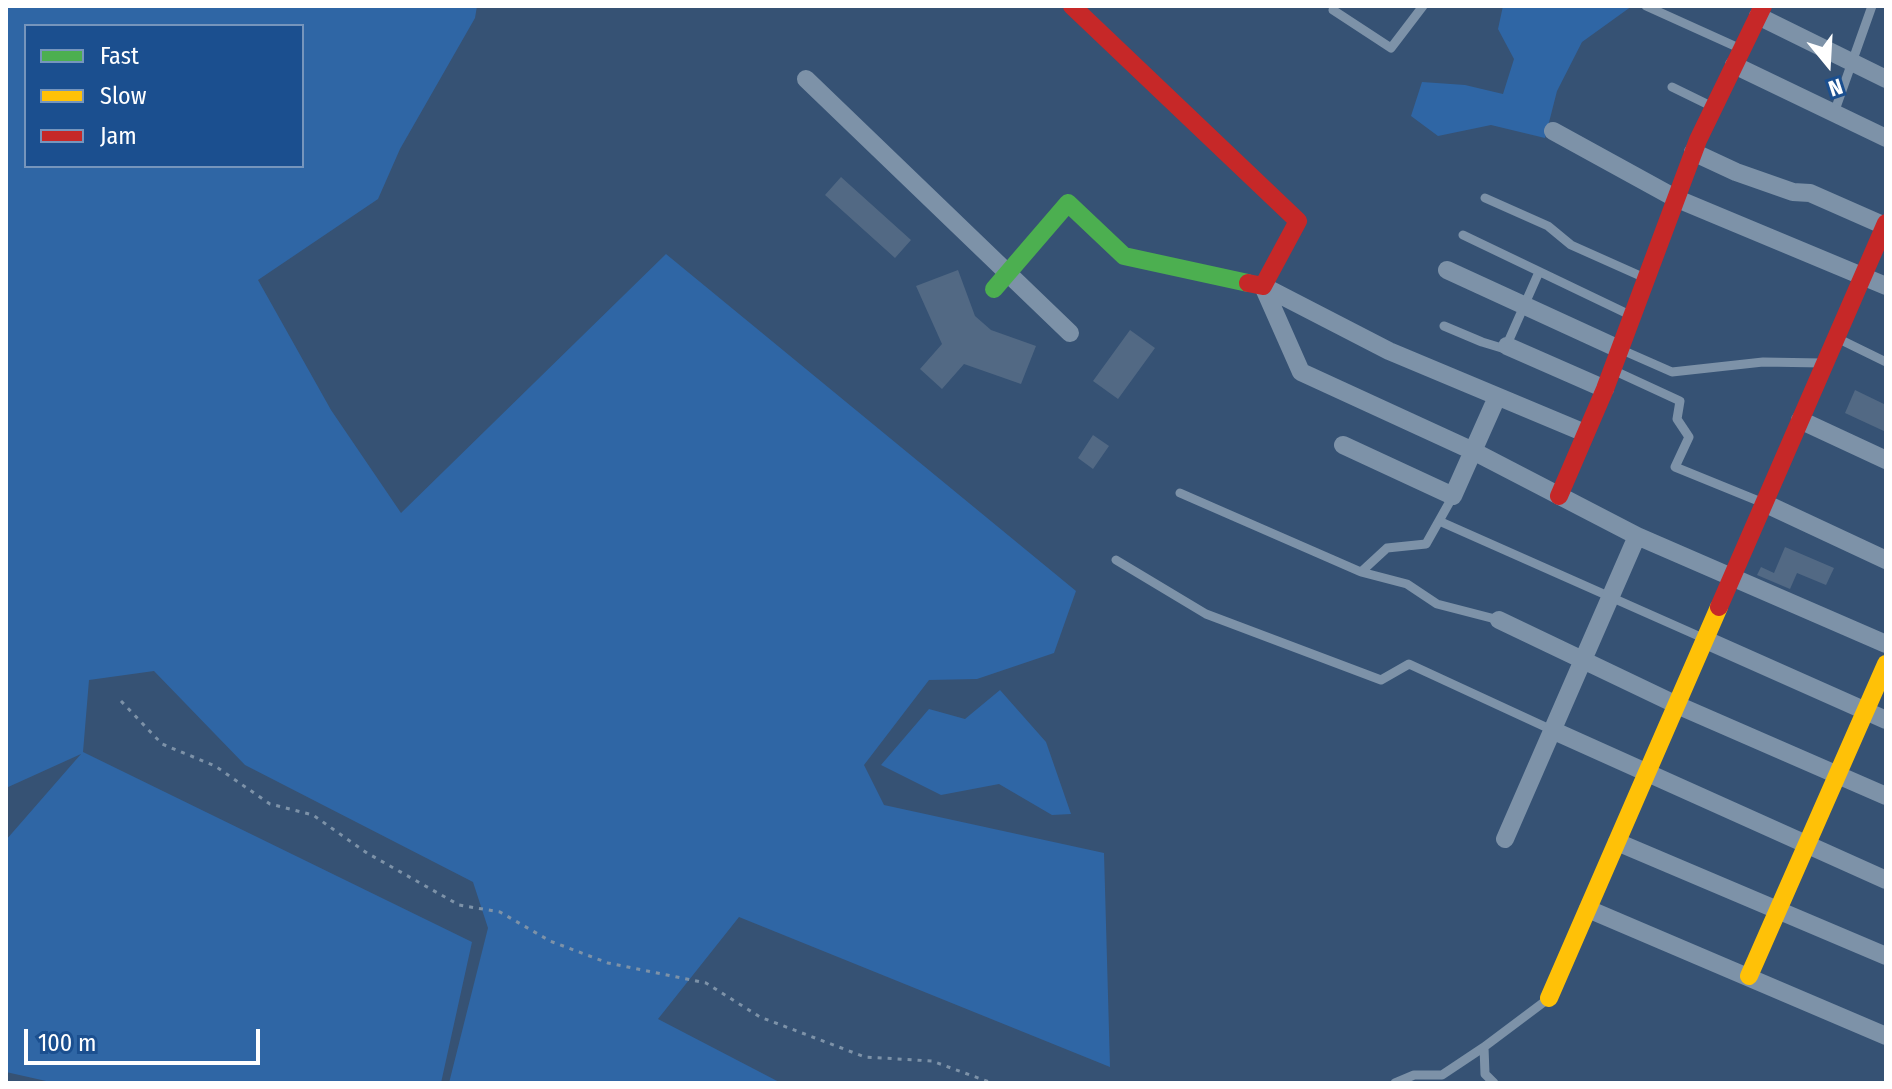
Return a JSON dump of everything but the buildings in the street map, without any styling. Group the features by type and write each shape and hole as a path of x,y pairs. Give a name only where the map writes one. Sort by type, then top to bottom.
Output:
{"street":[{"path":"1072,6 1298,221 1263,286"},
{"path":"1559,496 1605,389 1693,152 1760,11 1886,79"},
{"path":"1738,57 1834,113 1886,138"},
{"path":"806,79 1070,333"},
{"path":"1553,131 1675,198 1886,286"},
{"path":"1549,998 1885,225 1810,193 1793,192 1750,177 1693,152"},
{"path":"994,289 1068,203 1124,256 1263,286 1389,351 1585,433"},
{"path":"1447,270 1619,349"},
{"path":"1263,286 1301,372 1473,451 1637,536 1886,644"},
{"path":"1507,346 1605,389"},
{"path":"1343,445 1453,496 1497,397"},
{"path":"1800,420 1886,460"},
{"path":"1764,503 1886,560"},
{"path":"1505,839 1637,536"},
{"path":"1499,620 1677,705 1886,796"},
{"path":"1706,640 1886,720"},
{"path":"1749,976 1886,664"},
{"path":"1552,730 1886,880"},
{"path":"1617,842 1886,956"},
{"path":"1588,909 1886,1036"}],"lane":[{"path":"1333,10 1391,48 1423,6"},
{"path":"1646,6 1738,57"},
{"path":"1834,113 1872,6"},
{"path":"1672,87 1713,107"},
{"path":"1485,198 1548,226 1571,245 1645,278"},
{"path":"1463,235 1632,315"},
{"path":"1444,326 1505,349 1539,272"},
{"path":"1836,338 1886,362"},
{"path":"1619,349 1672,372 1763,362 1825,363"},
{"path":"1612,370 1680,401 1677,419 1689,437 1675,467 1764,503"},
{"path":"1180,493 1361,572 1407,584 1437,604 1499,620"},
{"path":"1361,572 1387,548 1426,544 1453,496"},
{"path":"1439,521 1706,640"},
{"path":"1116,560 1206,614 1381,680 1409,664 1552,730"},
{"path":"1395,1083 1414,1075 1442,1075 1549,998"},
{"path":"1484,1047 1485,1074 1494,1083"}],"path":[{"path":"121,701 162,744 215,766 270,804 313,815 367,853 459,905 500,912 550,941 608,963 706,983 760,1017 865,1057 932,1061 992,1083"}],"shaded area":[{"path":"6,6 477,6 475,18 400,149 378,199 258,280 331,410 401,513 666,254 1076,591 1054,653 977,679 929,680 864,765 884,805 1104,853 1110,1067 739,917 658,1019 781,1083 449,1083 488,928 473,882 245,765 154,671 89,680 83,752 472,942 441,1083 55,1083 6,1072 6,840 81,754 6,788"},
{"path":"1503,6 1632,6 1582,42 1557,91 1545,138 1491,125 1438,136 1411,116 1422,82 1465,85 1503,94 1514,59 1498,29"},
{"path":"1000,690 1046,742 1071,814 1052,815 999,784 941,795 881,765 929,709 965,719"}],"traffic: fast":[{"path":"994,289 1068,203 1124,256 1248,283"}],"traffic: slow":[{"path":"1549,998 1719,607"},
{"path":"1749,976 1886,664"}],"traffic: jam":[{"path":"1072,6 1298,221 1263,286 1248,283"},
{"path":"1559,496 1605,389 1698,140 1763,6"},
{"path":"1719,607 1886,223"}]}
